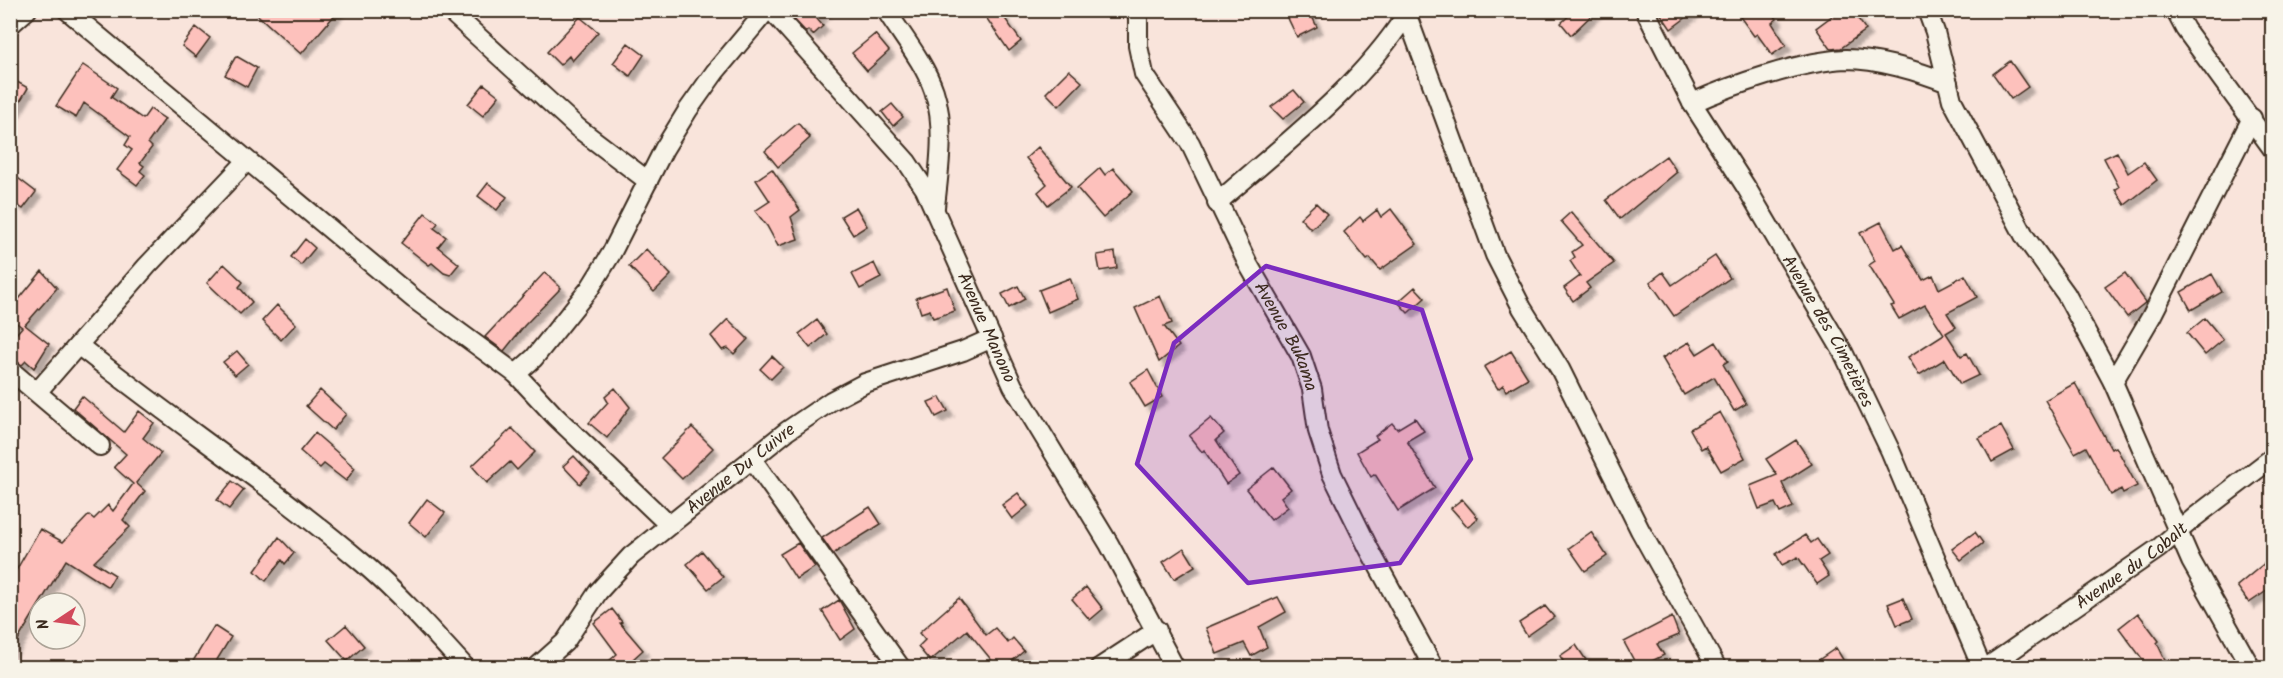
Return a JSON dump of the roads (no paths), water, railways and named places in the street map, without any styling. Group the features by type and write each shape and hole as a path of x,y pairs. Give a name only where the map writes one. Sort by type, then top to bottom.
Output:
{"street":[{"path":"10,25 27,10"},
{"path":"67,10 246,162 414,299 516,374 555,416 668,524"},
{"path":"449,10 578,128 648,181"},
{"path":"516,374 534,358 590,288 611,254 664,149 702,91 769,10"},
{"name":"Avenue Manono","path":"769,10 908,162 935,207 1013,386 1109,544 1157,630 1175,668"},
{"path":"886,10 918,60 933,89 941,138 935,207"},
{"name":"Avenue Bukama","path":"1138,10 1138,46 1144,74 1190,143 1217,203 1264,295 1301,356 1312,389 1318,431 1332,474 1369,549 1434,668"},
{"name":"Avenue des Cimetières","path":"1645,10 1692,103 1746,187 1843,352 1890,450 1984,668"},
{"path":"1927,10 1952,100 2025,237 2066,294 2114,382 2191,561 2251,668"},
{"path":"2175,10 2185,29 2272,148"},
{"path":"1217,203 1342,93 1383,50 1405,13"},
{"path":"1405,13 1495,255 1522,308 1560,369 1640,530 1717,668"},
{"path":"1692,103 1725,88 1791,69 1847,59 1916,70 1948,83"},
{"path":"2114,382 2151,317 2252,118"},
{"path":"38,391 147,266 246,162"},
{"name":"Avenue Du Cuivre","path":"536,668 565,642 598,592 615,572 668,524 787,431 848,391 963,351 992,338"},
{"path":"78,345 226,455 365,565 408,604 466,668"},
{"path":"10,370 38,391 100,447"},
{"name":"Avenue du Cobalt","path":"1984,668 2159,548 2272,458"},
{"path":"752,459 901,668"},
{"path":"1099,668 1157,630"}]}
